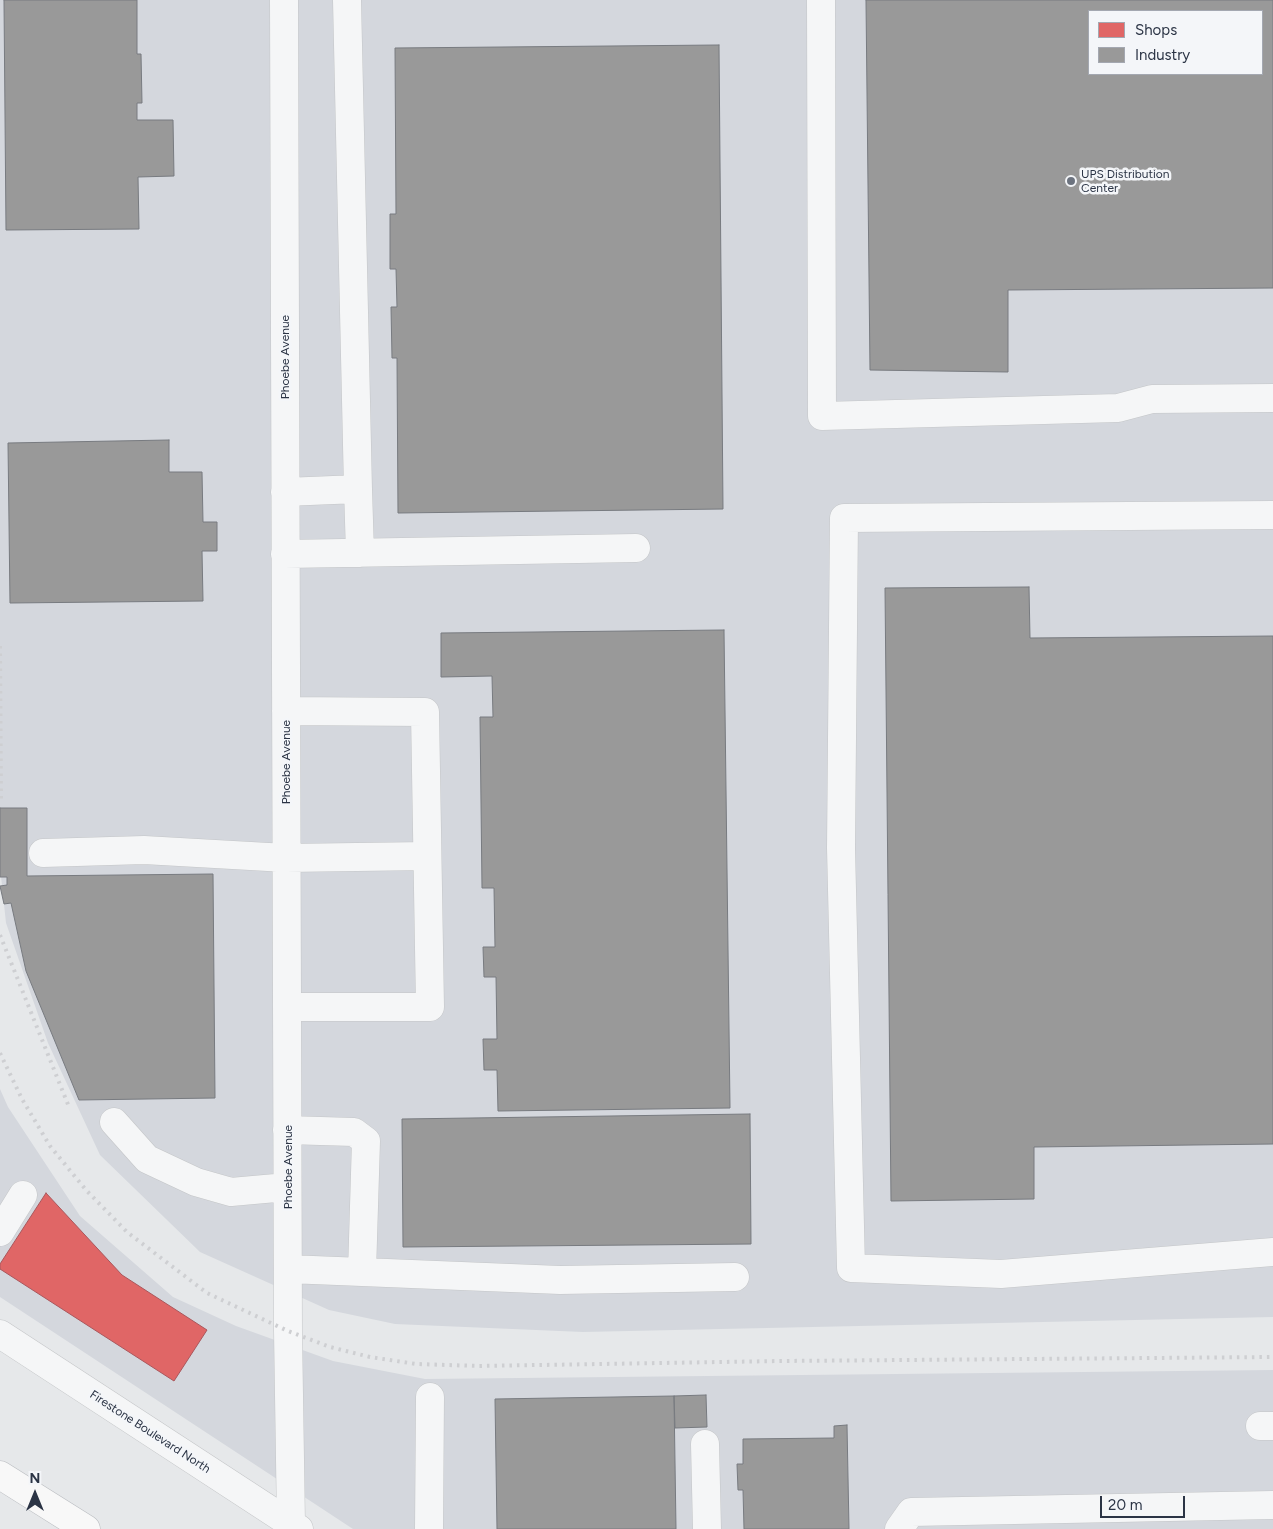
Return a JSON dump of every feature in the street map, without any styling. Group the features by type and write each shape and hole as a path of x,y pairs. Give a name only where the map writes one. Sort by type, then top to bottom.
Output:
{"highway":[{"path":"0,1475 86,1529"}],"street":[{"name":"Phoebe Avenue","path":"284,0 288,1269 295,1526"},
{"path":"347,0 360,553"},
{"path":"821,0 822,416 1118,408 1152,399 1273,398"},
{"path":"285,492 358,489"},
{"path":"1273,515 844,518 841,848 851,1268 1001,1274 1273,1252"},
{"path":"286,554 636,548"},
{"path":"286,711 424,712 430,1007 287,1007"},
{"path":"43,853 144,850 286,858 427,856"},
{"path":"114,1122 147,1159 196,1182 231,1192 288,1187"},
{"path":"288,1130 354,1132 366,1141 362,1272"},
{"path":"0,1232 23,1195"},
{"path":"288,1269 560,1280 735,1277"},
{"name":"Firestone Boulevard North","path":"0,1334 295,1526"},
{"path":"429,1529 430,1397"},
{"path":"705,1444 707,1529"},
{"path":"899,1529 911,1512 1273,1505"}],"shaded area":[{"path":"0,0 1273,0 1273,1317 583,1332 395,1324 329,1310 200,1252 100,1155 48,1043 6,923 0,867"},
{"path":"0,1089 8,1107 80,1216 173,1297 236,1326 333,1361 425,1379 1273,1370 1273,1529 353,1529 0,1297"}],"building: Shops":[{"path":"46,1193 122,1275 207,1330 174,1381 0,1269 0,1264"}],"building: Industry":[{"path":"4,0 137,0 137,54 141,54 142,103 137,103 137,120 173,120 174,176 138,177 139,229 6,230"},
{"name":"UPS Distribution Center","path":"866,0 1273,0 1273,288 1008,290 1008,372 870,370"},
{"path":"719,45 723,509 398,513 397,358 392,358 391,307 397,307 396,269 390,269 390,214 396,214 395,48"},
{"path":"169,440 169,472 202,472 203,522 217,522 217,551 202,551 203,601 10,603 8,443"},
{"path":"1029,587 1030,638 1273,636 1273,1144 1034,1147 1034,1199 891,1201 885,588"},
{"path":"724,630 730,1108 498,1111 497,1070 484,1070 483,1039 497,1039 496,977 484,977 483,947 495,947 494,888 482,888 480,717 493,717 492,676 441,677 441,633"},
{"path":"0,808 27,808 27,876 213,874 215,1098 79,1100 26,971 11,903 4,904 0,886 7,885 7,877 0,877"},
{"path":"750,1114 751,1244 403,1247 402,1119"},
{"path":"706,1395 707,1427 675,1428 674,1396"},
{"path":"674,1396 676,1529 497,1529 495,1399"},
{"path":"847,1425 849,1529 744,1529 743,1490 738,1490 737,1464 743,1464 743,1439 834,1438 834,1426"}],"railway":[{"path":"0,646 1,799"},
{"path":"0,935 69,1107"},
{"path":"0,1053 22,1099 50,1146 86,1190 127,1232 207,1293 288,1331 330,1347 370,1357 416,1364 479,1366 781,1361 1273,1357"}],"place":[{"name":"UPS Distribution Center","path":"1071,181"}]}
